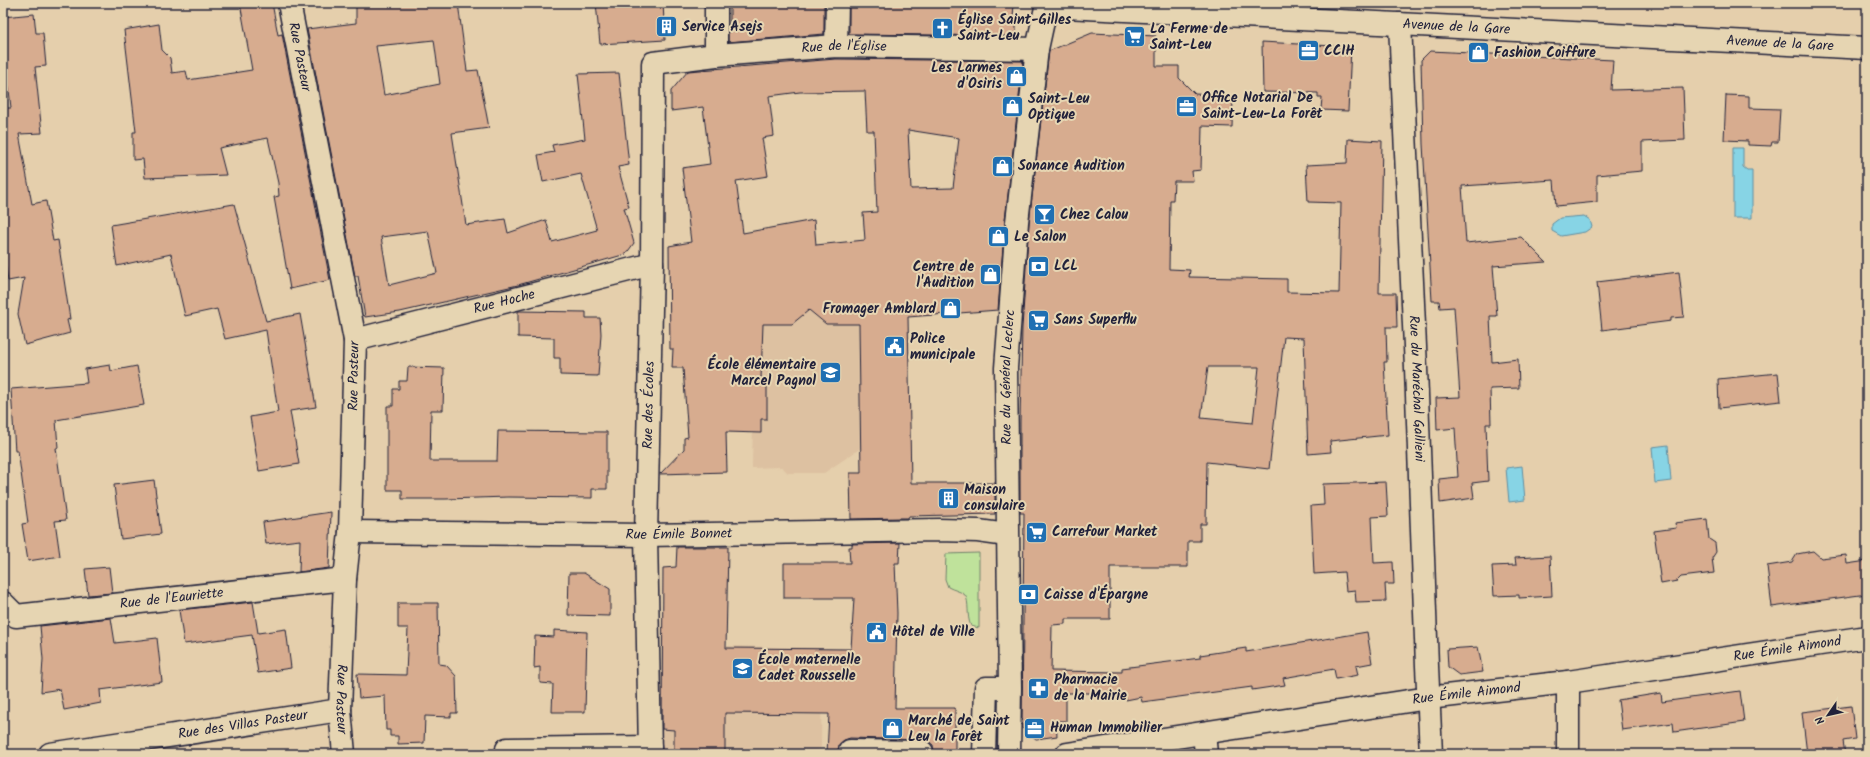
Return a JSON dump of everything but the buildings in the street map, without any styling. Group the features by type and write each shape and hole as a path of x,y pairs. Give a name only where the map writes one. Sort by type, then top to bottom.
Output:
{"street":[{"name":"Rue Pasteur","path":"289,3 356,340 350,532 345,579 340,710 344,754"},
{"path":"716,3 716,55"},
{"path":"836,46 837,3"},
{"name":"Avenue de la Gare","path":"1046,5 1867,48"},
{"name":"Rue du Général Leclerc","path":"1009,754 1010,688 1006,368 1017,222 1037,49 1046,5"},
{"name":"Rue du Maréchal Gallieni","path":"1400,24 1416,368 1431,754"},
{"name":"Rue de l'Église","path":"653,63 716,55 836,46 1037,49"},
{"name":"Rue des Écoles","path":"508,754 507,749 650,750 646,535 652,264 653,63"},
{"name":"Rue Hoche","path":"356,340 652,264"},
{"name":"Rue Émile Bonnet","path":"350,532 939,538 978,531 1007,535"},
{"name":"Rue de l'Eauriette","path":"3,603 16,616 345,579"},
{"name":"Rue Émile Aimond","path":"1067,754 1428,698 1568,682 1867,637"},
{"path":"1568,682 1568,754"},
{"path":"984,754 986,688 1010,688"},
{"name":"Rue des Villas Pasteur","path":"50,754 340,710"},
{"path":"1204,733 1206,754"},
{"path":"850,754 850,751 858,751 922,752 922,754"}],"shaded area":[{"name":"École élémentaire Marcel Pagnol","path":"860,275 909,447 861,448 824,473 788,473 782,467 752,468 754,365 672,368 673,349 670,349 670,313"},
{"name":"École maternelle Cadet Rousselle","path":"677,547 728,547 726,646 822,648 821,747 814,754 669,754 661,749 663,568 676,567"}],"green space":[{"path":"979,553 979,628 971,626 965,595 948,587 945,579 946,554"}],"water":[{"path":"1733,148 1743,148 1743,167 1747,170 1752,170 1752,218 1733,218"},
{"path":"1584,216 1590,220 1592,227 1585,232 1561,236 1552,231 1552,224 1560,218"},
{"path":"1668,445 1671,481 1655,483 1652,447"},
{"path":"1522,466 1525,500 1509,502 1506,468"}],"place":[{"name":"Service Asejs","path":"666,27"},
{"name":"Église Saint-Gilles Saint-Leu","path":"943,28"},
{"name":"La Ferme de Saint-Leu","path":"1134,37"},
{"name":"CCIH","path":"1309,51"},
{"name":"Fashion Coiffure","path":"1478,53"},
{"name":"Les Larmes d'Osiris","path":"1017,76"},
{"name":"Office Notarial De Saint-Leu-La Forêt","path":"1187,106"},
{"name":"Saint-Leu Optique","path":"1013,107"},
{"name":"Sonance Audition","path":"1003,166"},
{"name":"Chez Calou","path":"1044,215"},
{"name":"Le Salon","path":"999,237"},
{"name":"LCL","path":"1038,266"},
{"name":"Centre de l'Audition","path":"990,275"},
{"name":"Fromager Amblard","path":"951,309"},
{"name":"Sans Superflu","path":"1039,320"},
{"name":"Police municipale","path":"895,347"},
{"name":"École élémentaire Marcel Pagnol","path":"831,373"},
{"name":"Maison consulaire","path":"949,498"},
{"name":"Carrefour Market","path":"1036,532"},
{"name":"Caisse d'Épargne","path":"1029,595"},
{"name":"Hôtel de Ville","path":"876,632"},
{"name":"École maternelle Cadet Rousselle","path":"742,668"},
{"name":"Pharmacie de la Mairie","path":"1039,688"},
{"name":"Human Immobilier","path":"1034,728"},
{"name":"Marché de Saint Leu la Forêt","path":"892,729"}]}
